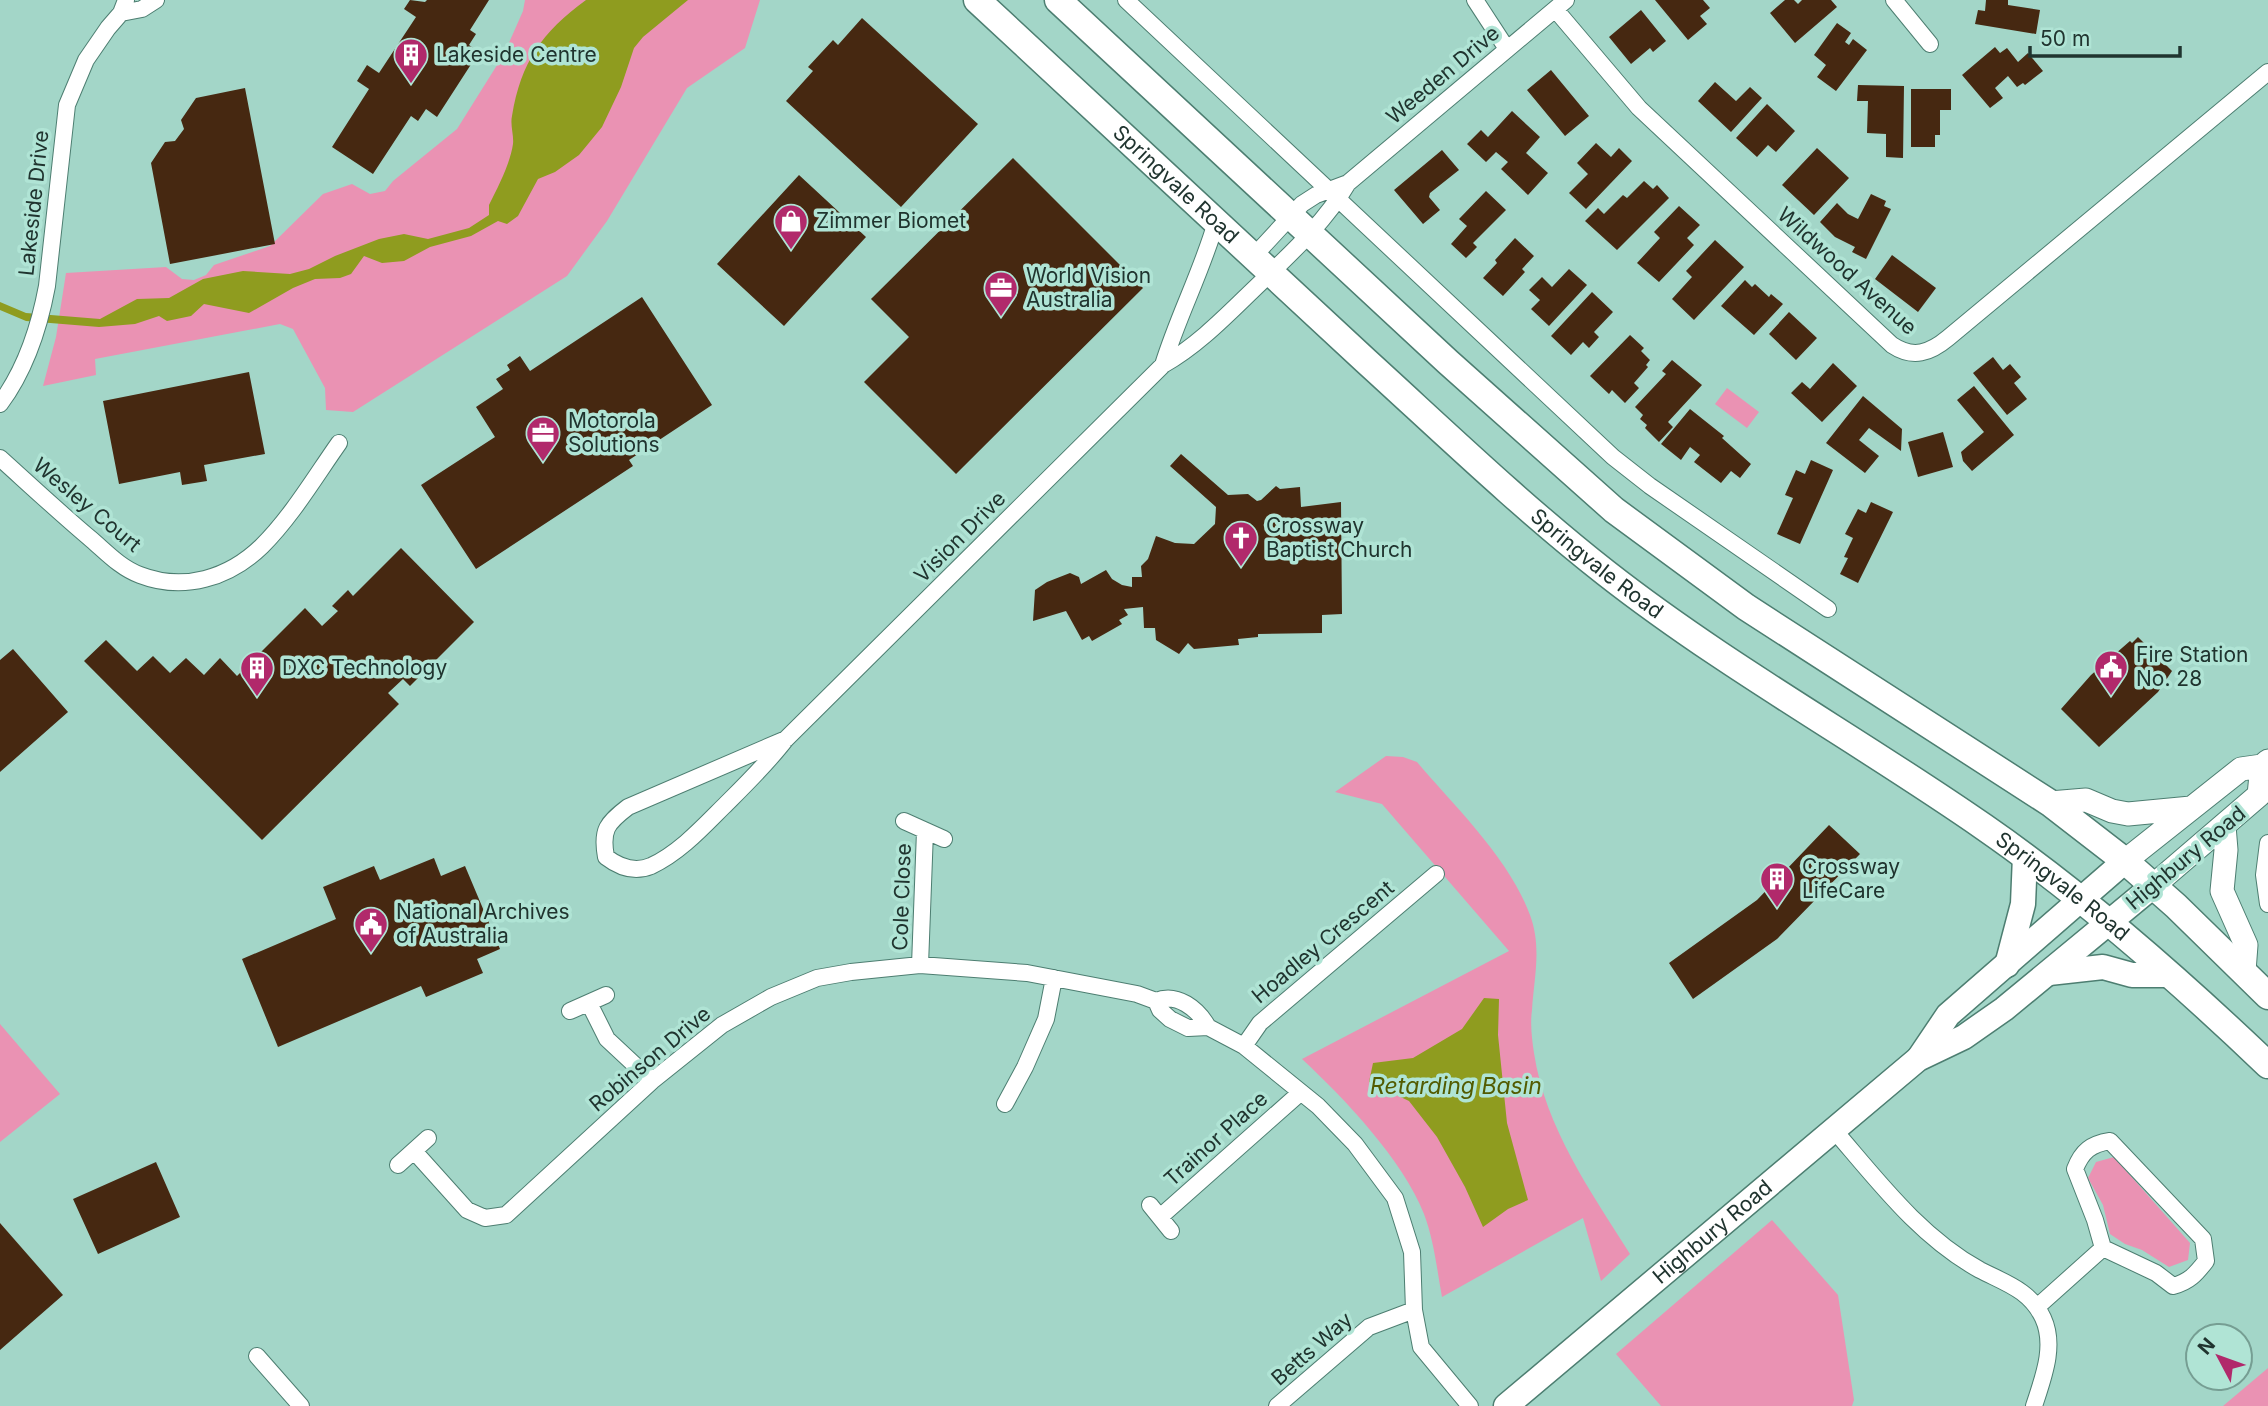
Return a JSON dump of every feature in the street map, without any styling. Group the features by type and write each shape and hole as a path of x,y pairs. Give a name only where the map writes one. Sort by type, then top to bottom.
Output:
{"highway":[{"name":"Springvale Road","path":"977,0 1522,503 1614,579 1730,662 1905,774 2025,856 2109,923 2268,1065"},
{"path":"1058,0 1524,431 1636,527 1752,611 2050,803 2125,861 2268,996"}],"main road":[{"name":"Highbury Road","path":"1506,1406 1918,1059 1964,1037 2049,973 2153,886 2259,795 2265,763 2241,769 2125,861 1948,1015 1918,1059"},
{"path":"2050,803 2086,800 2112,811 2128,814 2191,808"},
{"path":"2224,825 2222,891 2246,945 2244,971"},
{"path":"2007,965 2023,904 2025,856"},
{"path":"2049,973 2103,967 2132,975 2169,975"}],"street":[{"name":"Lakeside Drive","path":"0,404 28,355 39,324 47,286 67,105 86,60 124,6 142,9 156,0"},
{"path":"1126,0 1621,464 1828,609"},
{"path":"1475,0 1507,49"},
{"path":"1894,0 1930,44"},
{"name":"Weeden Drive","path":"1262,265 1301,225 1302,204 1316,195 1334,194 1561,5"},
{"name":"Wildwood Avenue","path":"1561,5 1639,108 1892,345 1915,354 1942,343 2268,72"},
{"name":"Weeden Drive","path":"1262,265 1301,225 1333,209 1334,194"},
{"name":"Vision Drive","path":"1163,365 1216,222"},
{"name":"Vision Drive","path":"786,739 628,807 612,819 603,839 606,857 627,869 650,866 689,840 770,761 786,739 1163,365 1183,354 1262,265"},
{"name":"Wesley Court","path":"0,458 129,570 154,579 182,582 208,580 236,568 248,558 279,527 339,443"},
{"name":"Cole Close","path":"904,821 944,839"},
{"name":"Cole Close","path":"920,965 925,831"},
{"name":"Highbury Road","path":"2268,843 2265,860 2268,904"},
{"name":"Hoadley Crescent","path":"1244,1046 1260,1023 1436,874"},
{"name":"Robinson Drive","path":"414,1151 467,1210 485,1218 506,1214 652,1081 722,1025 771,997 817,978 920,965 1027,973 1138,994 1156,1001 1163,998 1174,999 1192,1007 1208,1027 1244,1046 1318,1106 1355,1144 1395,1198 1412,1252 1414,1310 1421,1347 1470,1406"},
{"path":"1005,1104 1046,1019 1054,978"},
{"path":"570,1011 606,995"},
{"path":"589,1003 607,1038 652,1081"},
{"name":"Trainor Place","path":"1171,1231 1155,1211 1300,1093"},
{"path":"1834,1130 1928,1234 1955,1255 2025,1293 2037,1307 2044,1320 2049,1344 2046,1368 2034,1406"},
{"path":"398,1165 428,1138"},
{"path":"2110,1141 2203,1239 2206,1261 2196,1275 2173,1286 2156,1273 2103,1248 2075,1169 2086,1149 2097,1143 2110,1141"},
{"path":"2037,1307 2103,1248"},
{"name":"Betts Way","path":"1277,1406 1369,1327 1414,1310"},
{"path":"257,1356 301,1406"}],"shaded area":[{"path":"525,0 760,0 745,48 687,88 607,221 567,276 353,412 326,410 325,388 293,329 280,324 95,359 96,375 43,386 56,337 66,273 166,267 182,279 194,280 206,275 214,265 270,246 323,194 352,184 370,194 385,191 393,181 457,129 504,54 523,11"},
{"path":"1727,388 1759,412 1747,428 1715,404"},
{"path":"1386,756 1403,757 1417,762 1495,854 1521,894 1530,915 1536,939 1532,1032 1540,1080 1559,1133 1630,1254 1601,1281 1583,1218 1442,1297 1424,1214 1402,1172 1371,1131 1302,1059 1509,951 1382,804 1335,792"},
{"path":"0,1024 60,1094 0,1142"},
{"path":"2114,1157 2190,1243 2188,1260 2169,1267 2110,1234 2103,1205 2088,1178 2096,1162"},
{"path":"1772,1220 1838,1295 1854,1400 1852,1406 1661,1406 1616,1354"},
{"path":"2268,1368 2268,1406 2223,1406 2240,1392 2254,1392 2254,1380"}],"water":[{"path":"586,0 688,0 643,37 634,48 621,87 602,127 579,155 555,172 538,179 518,216 507,224 498,221 471,236 430,247 404,261 382,263 364,256 351,274 340,278 315,279 249,313 204,304 191,316 167,321 159,316 135,324 99,327 26,321 0,310 0,302 26,313 100,319 137,299 169,298 203,279 243,271 290,274 309,269 379,239 404,234 428,239 469,228 489,215 489,205 511,152 512,116 528,64 557,24"},
{"name":"Retarding Basin","path":"1484,998 1499,999 1498,1035 1507,1123 1528,1200 1508,1209 1483,1227 1465,1187 1437,1137 1409,1101 1369,1082 1373,1063 1413,1058 1462,1029"}],"building":[{"name":"Lakeside Centre","path":"410,0 489,0 470,30 476,34 469,45 479,52 437,117 426,109 418,121 411,116 373,174 332,147 369,89 357,81 367,65 379,73 416,17 404,9"},
{"path":"1655,0 1703,0 1710,8 1700,16 1707,24 1688,40"},
{"path":"1785,0 1794,0 1798,4 1802,0 1831,0 1837,7 1795,43 1770,13"},
{"path":"1986,0 2008,0 2008,5 2040,10 2036,34 1975,24 1978,10 1985,11"},
{"path":"1641,10 1666,41 1653,52 1650,48 1631,64 1609,37"},
{"path":"862,18 978,124 901,207 786,101 813,71 808,67 833,40 838,45"},
{"path":"1837,23 1851,33 1845,42 1849,45 1853,39 1867,50 1836,91 1817,77 1826,65 1814,55"},
{"path":"1995,47 2000,53 2007,48 2018,62 2028,53 2043,71 2025,85 2023,83 2017,87 2008,76 1995,88 2003,98 1990,108 1962,75"},
{"path":"1551,70 1589,116 1565,136 1527,90"},
{"path":"1715,82 1736,101 1750,87 1762,98 1731,132 1698,101"},
{"path":"1858,85 1904,86 1903,158 1886,157 1886,134 1867,133 1868,101 1857,101"},
{"path":"245,88 275,244 170,264 151,163 165,142 175,141 184,129 181,120 196,98"},
{"path":"1911,89 1951,89 1951,110 1940,110 1940,135 1935,135 1935,147 1911,147"},
{"path":"1767,104 1795,131 1776,152 1768,145 1757,157 1736,138"},
{"path":"1512,111 1540,137 1526,153 1548,173 1528,195 1501,169 1508,162 1496,152 1486,162 1467,144 1481,130 1488,137"},
{"path":"1596,143 1611,157 1619,148 1632,161 1586,209 1569,193 1588,174 1577,163"},
{"path":"1817,148 1849,178 1814,215 1782,185"},
{"path":"1442,150 1459,170 1430,193 1429,197 1440,210 1423,224 1394,190"},
{"name":"World Vision Australia","path":"1013,158 1143,288 956,474 864,382 909,337 871,299"},
{"name":"Zimmer Biomet","path":"799,175 866,237 784,326 717,264"},
{"path":"1644,181 1653,189 1657,185 1669,198 1617,250 1585,221 1598,208 1604,214 1623,195 1627,198"},
{"path":"1486,191 1506,210 1473,243 1477,247 1466,258 1451,244 1467,226 1459,219"},
{"path":"1871,194 1886,201 1884,206 1891,209 1866,259 1852,252 1855,247 1835,237 1820,222 1837,203 1858,219"},
{"path":"1679,206 1700,225 1687,238 1694,245 1659,282 1637,263 1660,238 1654,232"},
{"path":"1515,238 1534,256 1522,269 1525,272 1503,296 1483,278"},
{"path":"1715,240 1744,267 1694,320 1672,299 1692,277 1686,271"},
{"path":"1892,255 1936,288 1918,312 1875,279"},
{"path":"1569,269 1587,285 1549,326 1531,309 1540,300 1529,290 1542,277 1552,287"},
{"path":"1745,280 1752,287 1755,284 1769,297 1771,294 1783,304 1754,335 1721,306"},
{"path":"1592,292 1613,312 1594,332 1599,337 1589,348 1583,342 1571,355 1551,336"},
{"name":"Motorola Solutions","path":"642,297 712,405 629,460 633,466 476,569 421,485 495,437 476,407 503,389 496,379 510,370 507,365 520,356 530,371"},
{"path":"1789,312 1817,338 1796,360 1769,334"},
{"path":"1630,335 1644,348 1641,351 1650,360 1646,365 1648,367 1634,383 1639,388 1625,403 1612,390 1609,394 1590,376"},
{"path":"1993,357 2003,370 2010,364 2021,377 2014,383 2027,399 2007,415 1973,373"},
{"path":"1672,360 1702,385 1668,422 1673,427 1659,442 1645,428 1647,425 1640,419 1643,415 1635,407 1666,374 1662,371"},
{"path":"1833,363 1857,386 1822,422 1791,393 1802,382 1810,389"},
{"path":"249,372 265,454 204,465 207,481 182,485 180,472 119,484 103,401"},
{"path":"1974,386 2014,435 1972,471 1963,461 1961,452 1984,432 1957,400"},
{"path":"1863,396 1902,429 1901,451 1869,428 1859,440 1879,456 1865,473 1826,443"},
{"path":"1690,409 1724,436 1722,438 1751,464 1740,478 1731,471 1721,483 1694,462 1700,455 1690,447 1681,460 1661,444"},
{"path":"1943,432 1953,467 1918,477 1908,442"},
{"name":"Crossway Baptist Church","path":"1181,454 1228,495 1248,494 1257,501 1276,486 1280,489 1300,487 1301,507 1341,502 1342,614 1322,615 1322,633 1258,634 1258,637 1238,639 1239,645 1194,649 1188,643 1179,654 1156,640 1155,628 1144,628 1143,607 1124,609 1128,615 1119,620 1122,624 1092,641 1089,636 1082,640 1066,611 1033,621 1035,590 1047,582 1070,573 1079,577 1081,584 1106,570 1112,579 1132,587 1132,577 1142,577 1141,566 1148,559 1156,536 1175,543 1194,544 1215,524 1216,507 1170,466"},
{"path":"1811,460 1833,470 1800,544 1777,534 1793,498 1785,495 1796,470 1805,474"},
{"path":"1871,502 1893,512 1858,583 1840,574 1853,538 1845,534 1858,509 1866,513"},
{"name":"DXC Technology","path":"401,548 474,622 410,686 403,679 388,693 399,704 262,840 84,661 106,640 137,671 153,656 170,673 186,658 204,675 220,658 237,676 305,608 322,626 338,611 332,606 348,590 353,596"},
{"name":"Fire Station No. 28","path":"2138,637 2172,671 2158,692 2099,747 2061,709 2091,675"},
{"path":"13,649 68,712 0,772 0,660"},
{"name":"Crossway LifeCare","path":"1829,825 1860,854 1777,939 1693,999 1669,963 1757,900"},
{"name":"National Archives of Australia","path":"434,858 441,876 465,866 500,949 477,959 483,973 426,997 421,986 278,1047 242,959 336,919 323,887 374,866 380,880"},
{"path":"156,1162 180,1217 98,1254 73,1199"},
{"path":"0,1223 63,1295 0,1350"}],"place":[{"name":"Lakeside Centre","path":"411,85"},
{"name":"Zimmer Biomet","path":"791,251"},
{"name":"World Vision Australia","path":"1001,318"},
{"name":"Motorola Solutions","path":"543,463"},
{"name":"Crossway Baptist Church","path":"1241,568"},
{"name":"Fire Station No. 28","path":"2111,697"},
{"name":"DXC Technology","path":"257,698"},
{"name":"Crossway LifeCare","path":"1777,909"},
{"name":"National Archives of Australia","path":"371,954"}]}
